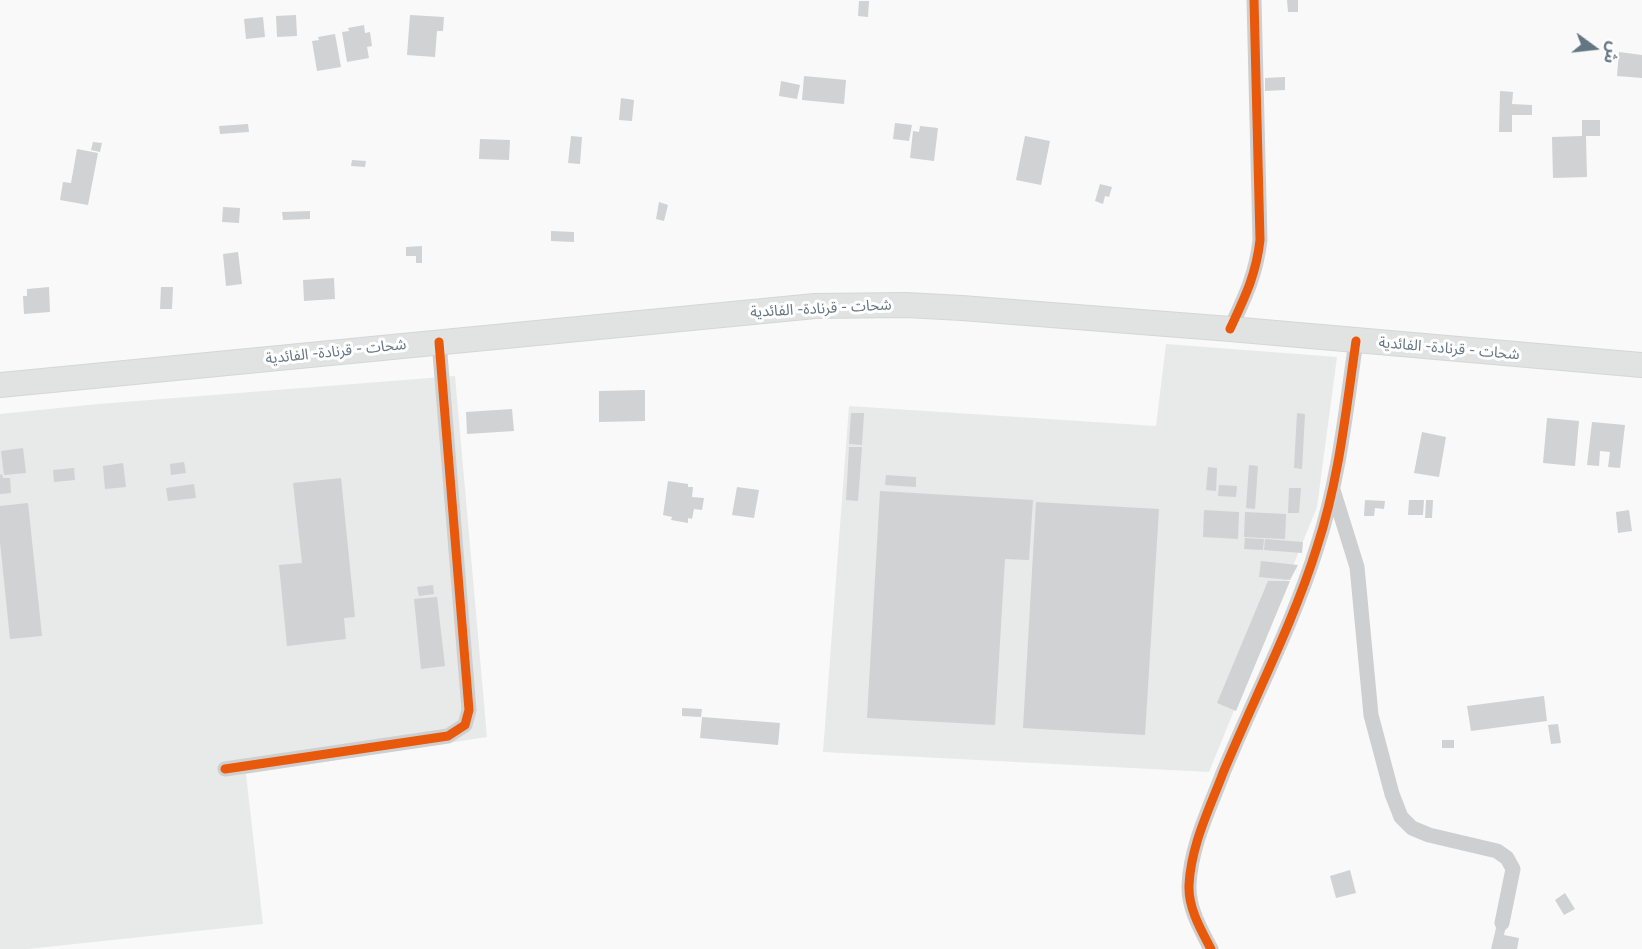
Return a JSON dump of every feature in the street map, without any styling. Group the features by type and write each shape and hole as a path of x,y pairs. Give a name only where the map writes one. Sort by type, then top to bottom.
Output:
{"main road":[{"name":"شحات - قرنادة- الفائدية","path":"0,385 815,306 906,305 951,308 1230,329 1642,365"}],"street":[{"path":"1230,329 1257,264 1260,240 1254,0"},
{"path":"1211,949 1196,922 1189,888 1195,843 1244,722 1296,605 1317,548 1333,490 1356,341"},
{"path":"225,769 448,736 465,725 469,710 439,342"},
{"path":"1333,490 1357,567 1371,715 1392,794 1401,817 1412,828 1429,835 1497,851 1507,858 1513,868 1502,923"}],"shaded area":[{"path":"1166,344 1337,357 1317,507 1209,772 823,752 849,406 1156,426"},
{"path":"455,376 487,737 246,774 263,924 28,949 0,949 0,414 98,404"}],"building":[{"path":"1287,0 1298,0 1298,12 1288,12"},
{"path":"859,1 869,1 868,17 858,16"},
{"path":"296,15 297,36 277,37 276,16"},
{"path":"410,15 444,17 443,31 437,31 435,57 407,55"},
{"path":"263,17 265,37 246,39 244,19"},
{"path":"364,25 365,33 370,32 372,46 367,47 369,58 347,62 342,32 349,31 348,28"},
{"path":"335,34 341,67 317,71 312,41 319,40 318,37"},
{"path":"1619,52 1642,55 1642,78 1617,76"},
{"path":"804,76 846,80 844,104 802,100"},
{"path":"1285,77 1285,90 1265,91 1265,78"},
{"path":"781,81 800,85 797,99 779,96"},
{"path":"1500,91 1513,92 1512,104 1532,105 1532,115 1512,115 1512,132 1499,132"},
{"path":"621,98 634,100 632,121 619,120"},
{"path":"1582,120 1600,120 1600,136 1586,136 1587,177 1553,178 1552,137 1582,136"},
{"path":"895,123 912,125 909,141 893,139"},
{"path":"248,124 249,132 220,134 219,126"},
{"path":"920,126 938,128 934,161 910,158 913,131 919,132"},
{"path":"571,136 582,137 580,164 568,163"},
{"path":"1025,136 1050,141 1041,185 1016,180"},
{"path":"480,139 510,140 509,160 479,159"},
{"path":"93,142 102,143 100,152 91,150"},
{"path":"77,149 98,153 88,205 60,200 63,182 71,183"},
{"path":"352,160 366,161 365,167 351,166"},
{"path":"1100,184 1112,187 1109,197 1105,196 1103,204 1095,201"},
{"path":"659,202 668,205 664,221 656,219"},
{"path":"223,207 240,208 239,223 222,222"},
{"path":"310,211 310,219 283,220 282,212"},
{"path":"551,231 574,232 574,242 551,241"},
{"path":"422,246 422,263 416,263 416,256 406,256 406,247"},
{"path":"238,252 242,284 226,286 223,254"},
{"path":"334,278 335,299 304,301 303,280"},
{"path":"49,287 50,312 24,314 23,296 27,296 27,289"},
{"path":"161,287 173,287 172,309 160,309"},
{"path":"645,390 645,421 599,422 599,391"},
{"path":"512,409 514,431 467,434 466,412"},
{"path":"851,413 864,413 862,445 849,444"},
{"path":"1297,413 1305,414 1302,469 1294,468"},
{"path":"1547,418 1579,421 1575,466 1543,463"},
{"path":"1592,422 1625,425 1620,468 1608,467 1610,452 1600,451 1599,466 1587,465"},
{"path":"1422,432 1446,437 1439,477 1414,473"},
{"path":"849,447 862,447 858,501 846,500"},
{"path":"23,448 26,473 4,475 1,451"},
{"path":"184,462 186,473 171,475 170,464"},
{"path":"123,463 126,487 105,489 103,466"},
{"path":"1249,465 1258,466 1255,509 1246,508"},
{"path":"1208,467 1217,468 1216,491 1206,490"},
{"path":"74,468 75,480 54,482 53,470"},
{"path":"2,474 3,478 10,478 11,493 0,494 0,475"},
{"path":"886,475 916,477 916,487 885,485"},
{"path":"341,478 355,617 344,618 346,639 287,646 279,565 302,563 293,483"},
{"path":"668,481 688,484 688,487 693,487 692,497 704,498 702,510 694,509 692,519 688,518 688,523 671,520 672,517 663,515"},
{"path":"194,484 196,498 168,501 166,488"},
{"path":"1219,485 1237,486 1236,497 1218,496"},
{"path":"737,487 759,490 754,518 732,515"},
{"path":"1289,488 1301,488 1299,513 1288,513"},
{"path":"880,491 1033,500 1029,560 1005,559 995,725 867,718"},
{"path":"1365,500 1385,501 1384,509 1375,508 1374,516 1364,516"},
{"path":"1409,500 1424,500 1423,515 1408,515"},
{"path":"1426,500 1433,500 1432,518 1425,518"},
{"path":"1036,502 1159,509 1145,735 1023,728"},
{"path":"28,503 42,636 10,639 0,542 0,506"},
{"path":"1204,510 1239,512 1238,539 1203,537"},
{"path":"1629,510 1632,531 1618,533 1616,512"},
{"path":"1245,512 1286,514 1285,539 1244,537"},
{"path":"1245,538 1264,539 1263,550 1244,549"},
{"path":"1265,539 1303,542 1302,553 1264,550"},
{"path":"1261,561 1298,565 1290,580 1259,577"},
{"path":"1268,581 1290,581 1236,711 1217,703"},
{"path":"433,585 434,594 419,596 417,587"},
{"path":"437,597 445,666 421,669 414,599"},
{"path":"1544,696 1547,721 1471,731 1467,706"},
{"path":"682,708 702,709 701,717 682,716"},
{"path":"702,717 780,723 778,745 700,738"},
{"path":"1558,724 1561,743 1551,744 1548,725"},
{"path":"1442,740 1454,740 1454,748 1442,748"},
{"path":"1350,870 1356,893 1336,898 1330,876"},
{"path":"1565,893 1575,909 1564,915 1555,900"},
{"path":"1497,924 1506,926 1504,935 1519,938 1517,949 1491,949"}],"cycle path":[{"path":"1230,329 1253,275 1260,240 1254,0"},
{"path":"1211,949 1196,918 1189,894 1193,856 1201,828 1223,773 1285,633 1325,522 1345,419 1356,341"},
{"path":"225,769 448,736 465,725 469,710 439,342"}]}
